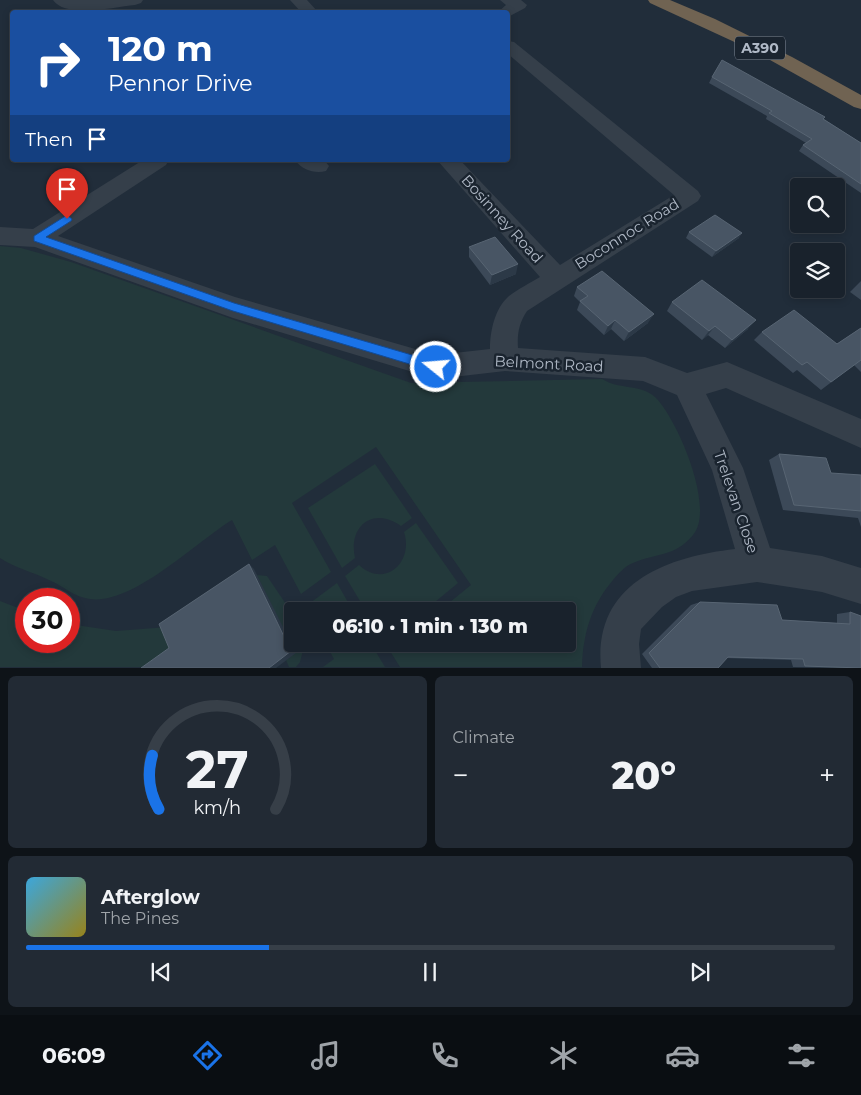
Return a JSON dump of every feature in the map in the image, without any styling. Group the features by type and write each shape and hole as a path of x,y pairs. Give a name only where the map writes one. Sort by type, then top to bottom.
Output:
{"highway":[{"name":"A390","path":"656,0 752,43 809,72 861,103"}],"street":[{"path":"61,0 70,6 79,6 135,0"},
{"path":"298,0 308,10"},
{"path":"508,0 519,5 510,10"},
{"name":"Boconnoc Road","path":"505,358 503,341 510,313 518,304 556,278 690,196 510,48"},
{"path":"37,238 155,162"},
{"name":"Bosinney Road","path":"450,162 556,278"},
{"name":"Belmont Road","path":"0,236 37,238 233,307 436,367 505,358 645,369 687,386"},
{"path":"687,386 721,376 733,377 861,434"},
{"name":"Trelevan Close","path":"687,386 727,468 757,564"},
{"name":"Trelevan Close","path":"621,668 621,639 625,621 653,590 667,581 699,572 757,564 822,574 861,586"}],"green space":[{"path":"0,246 21,248 71,262 411,383 602,379 616,385 643,390 655,397 664,408 683,443 697,485 700,505 699,522 693,535 686,542 665,554 630,564 622,570 605,590 594,610 586,632 582,667 400,667 391,652 576,652 576,602 450,602 471,585 376,447 292,503 331,572 301,594 275,545 252,560 232,520 164,570 125,592 107,598 84,598 80,596 80,588 64,588 0,558"},
{"path":"375,464 412,518 401,526 391,520 381,518 372,519 365,523 355,537 355,558 342,568 308,508"},
{"path":"416,523 458,583 435,602 361,602 345,576 359,565 369,572 378,574 387,573 395,569 405,553 404,532"},
{"path":"257,575 267,576 285,602 284,630"},
{"path":"337,583 348,602 311,602"},
{"path":"0,601 15,607 15,653 80,653 80,626 116,631 168,627 178,650 152,667 0,667"},
{"path":"302,652 300,662 296,667 289,667 286,660 295,653"},
{"path":"330,652 376,652 385,667 323,667 334,659"}],"building":[{"path":"722,60 825,117 823,119 861,143 861,184 803,145 812,139 769,113 772,111 712,77"},
{"path":"715,215 742,233 716,251 689,232"},
{"path":"495,237 518,264 492,275 469,247"},
{"path":"602,271 654,314 629,332 615,320 608,326 580,301 588,296 577,287"},
{"path":"702,280 756,320 732,340 715,326 709,331 672,302"},
{"path":"794,310 837,344 861,328 861,360 831,382 807,362 802,365 762,332"},
{"path":"779,454 826,458 831,473 861,475 861,511 794,505"},
{"path":"249,564 284,636 284,652 290,652 269,668 141,668 169,648 159,624"},
{"path":"700,602 777,605 782,620 850,624 850,612 861,616 861,668 805,666 803,659 728,657 718,668 660,668 649,653"}],"route":[{"path":"67,219 37,238 233,307 436,367"}]}
